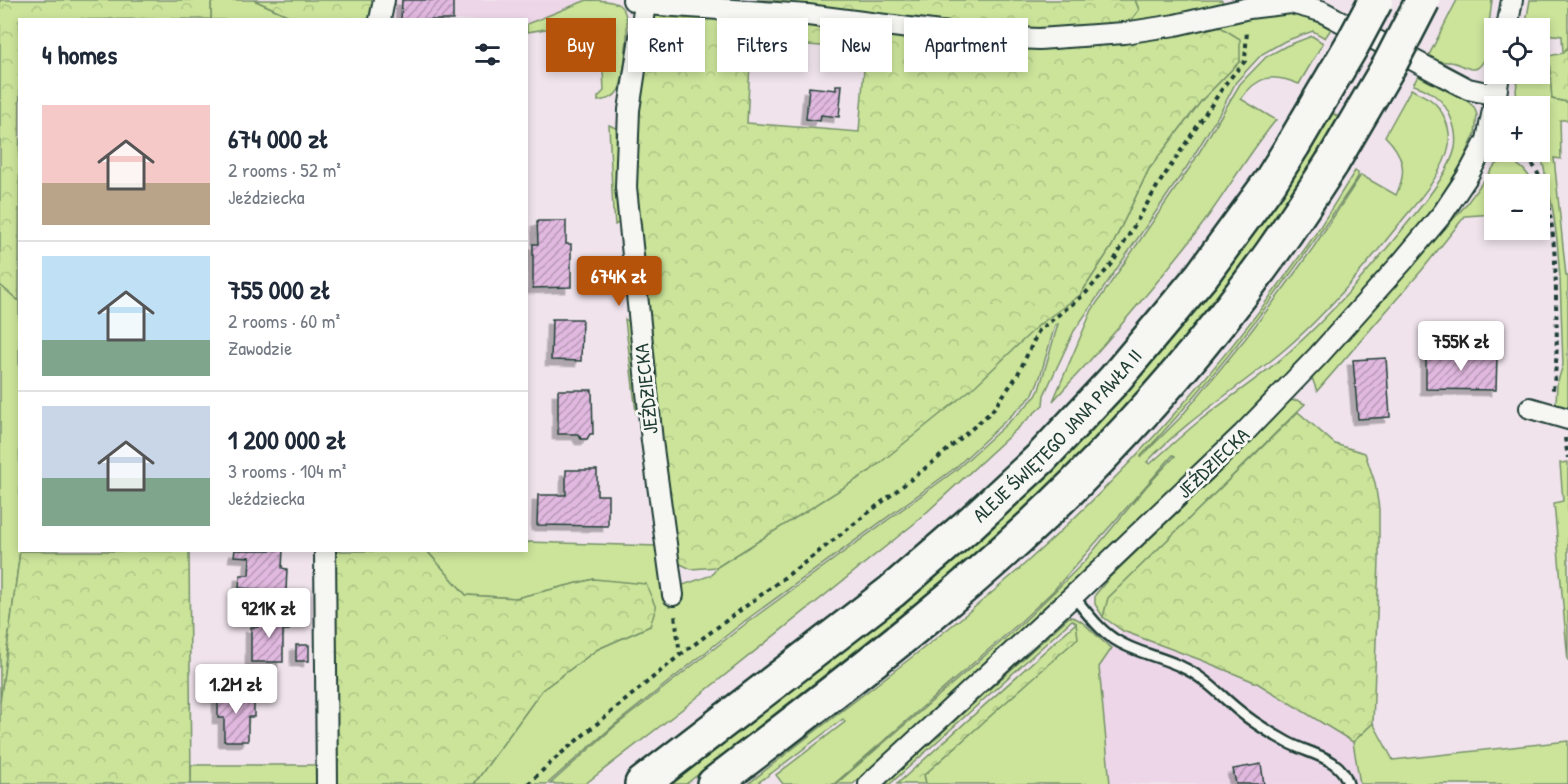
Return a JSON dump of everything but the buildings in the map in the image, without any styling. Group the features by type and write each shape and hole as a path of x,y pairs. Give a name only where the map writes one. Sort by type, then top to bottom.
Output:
{"highway":[{"name":"ALEJE ŚWIĘTEGO JANA PAWŁA II","path":"642,784 891,592 1041,458 1122,371 1203,275 1270,182 1352,45 1376,0"},
{"path":"714,784 918,625 998,556 1073,486 1143,413 1271,254 1332,164 1390,64 1423,0"}],"street":[{"path":"380,18 384,0"},
{"path":"1504,18 1512,0"},
{"name":"JEŹDZIECKA","path":"673,595 652,441 626,187 629,110 639,2 808,15 940,32 1040,39 1135,31 1175,25 1249,8 1291,3 1322,12 1468,89 1496,95"},
{"name":"JEŹDZIECKA","path":"869,784 1244,435 1403,261 1443,213 1467,177 1487,140 1496,95 1495,84"},
{"path":"1539,410 1568,419"},
{"path":"325,552 327,784"}],"lane":[{"path":"1073,596 1103,631 1114,639 1131,648 1182,667 1206,681 1263,729 1330,760 1341,769 1348,784"}],"path":[{"path":"528,784 558,756 680,655 808,560 937,459 992,411 1017,376 1039,330 1084,295 1112,264 1158,185 1226,83 1245,61 1249,8"},
{"path":"1530,162 1534,166 1546,197 1556,278 1556,374 1539,410"},
{"path":"673,595 680,655"}],"shaded area":[{"path":"390,0 587,0 528,24 528,18 386,18"},
{"path":"1123,631 1257,683 1353,742 1360,784 1110,784 1099,666"}],"green space":[{"path":"0,0 217,0 211,3 211,18 18,18 18,300 0,285"},
{"path":"217,0 254,0 294,18 211,18 211,3"},
{"path":"254,0 374,0 370,18 294,18"},
{"path":"587,0 608,1 619,5 626,15 627,36 622,78 616,94 598,101 598,97 604,91 603,72 616,72 616,18 546,18 546,29 528,32 528,24"},
{"path":"693,0 1135,0 1139,10 1124,29 1042,34 1028,33 1028,18 904,18 904,21"},
{"path":"1135,0 1221,0 1226,5 1124,29 1139,10"},
{"path":"1457,0 1492,0 1490,18 1484,18 1484,60 1478,68 1470,69 1456,63 1437,61 1428,57"},
{"path":"1530,0 1568,0 1568,47 1563,53 1562,36 1550,34 1550,18 1527,18"},
{"path":"659,11 738,18 717,18 717,72 749,72 747,123 859,132 864,72 892,72 892,32 904,34 904,72 1028,72 1028,32 1214,23 1240,39 1240,61 1202,100 1149,169 1112,246 1080,295 1040,324 975,386 870,471 717,567 691,569 674,561 646,331 633,151 641,72 705,72 705,18 650,18"},
{"path":"1274,13 1304,17 1331,29 1325,38 1313,31 1285,41 1262,54 1236,82 1188,165 1074,331 1044,395 1043,405 915,523 585,784 550,784 614,727 748,622 956,470 1036,396 1058,324 1055,325 1032,396 955,468 746,620 613,726 547,784 474,784 542,690 598,649 650,626 594,579 516,598 466,595 428,552 528,552 528,542 657,546 669,607 681,604 680,593 683,585 712,575 717,567 870,471 1040,324 1080,295 1112,246 1149,169 1202,100 1240,61 1214,23"},
{"path":"808,24 820,25 820,46 808,45"},
{"path":"1312,36 1323,43 1299,84 1281,78 1266,78 1253,85 1241,99 1276,120 1182,251 1128,317 1053,401 1092,310 1191,166 1240,84 1266,57"},
{"path":"1568,47 1568,102 1552,99 1550,56 1563,53"},
{"path":"1550,70 1552,99 1568,102 1568,120 1560,120 1561,159 1554,158 1566,276 1568,276 1568,415 1558,410 1556,403 1557,384 1563,365 1560,278 1550,197 1550,174 1545,174 1543,162 1550,162 1550,96 1517,96 1517,84 1550,84"},
{"path":"1418,76 1467,101 1474,107 1477,115 1475,134 1462,163 1435,207 1342,317 1206,460 1054,604 853,784 836,784 1018,627 1085,561 1146,487 1175,456 1173,455 1053,591 834,784 783,784 776,775 845,722 843,719 756,784 748,784 984,599 1099,494 1176,412 1247,326 1314,236 1355,171 1358,177 1256,321 1141,457 1180,418 1245,339 1313,248 1361,175 1396,195 1402,178 1402,163 1396,149 1385,136 1411,89 1436,104 1448,126 1447,155 1431,184 1362,270 1300,336 1179,432 1147,462 1150,464 1198,422 1278,361 1335,307 1420,208 1442,178 1452,157 1456,141 1454,126 1448,111 1439,99 1427,90 1413,85"},
{"path":"1332,113 1340,118 1291,196 1238,272 1155,373 1060,475 956,570 686,784 665,784 915,590 1299,163"},
{"path":"609,125 616,128 620,222 615,225 613,211"},
{"path":"1501,162 1513,162 1527,174 1488,174 1495,165"},
{"path":"1484,180 1484,215 1465,216 1422,270 1317,391 1312,378 1465,206"},
{"path":"0,285 18,300 18,552 20,552 0,703"},
{"path":"625,319 631,323 640,403 636,412"},
{"path":"1297,400 1305,404 1109,598 1103,617 1095,604 1095,595 1109,578 1224,468 1289,401"},
{"path":"1298,412 1335,444 1365,453 1375,483 1379,509 1379,560 1373,723 1353,742 1257,683 1123,631 1103,617 1108,598"},
{"path":"1568,462 1568,661 1554,503 1563,501 1560,463"},
{"path":"20,552 189,552 191,784 0,784 0,703"},
{"path":"335,552 428,552 466,595 516,598 594,579 646,584 656,608 650,626 598,649 542,690 474,784 335,784"},
{"path":"1069,617 1080,620 1112,648 1099,667 1110,784 926,784 924,775 1077,638 1076,623 1072,620 890,784 885,784"},
{"path":"1076,623 1078,638 924,775 926,784 897,784"},
{"path":"1373,723 1393,760 1568,741 1568,784 1360,784 1353,742"},
{"path":"191,765 316,765 316,784 191,784"}]}
